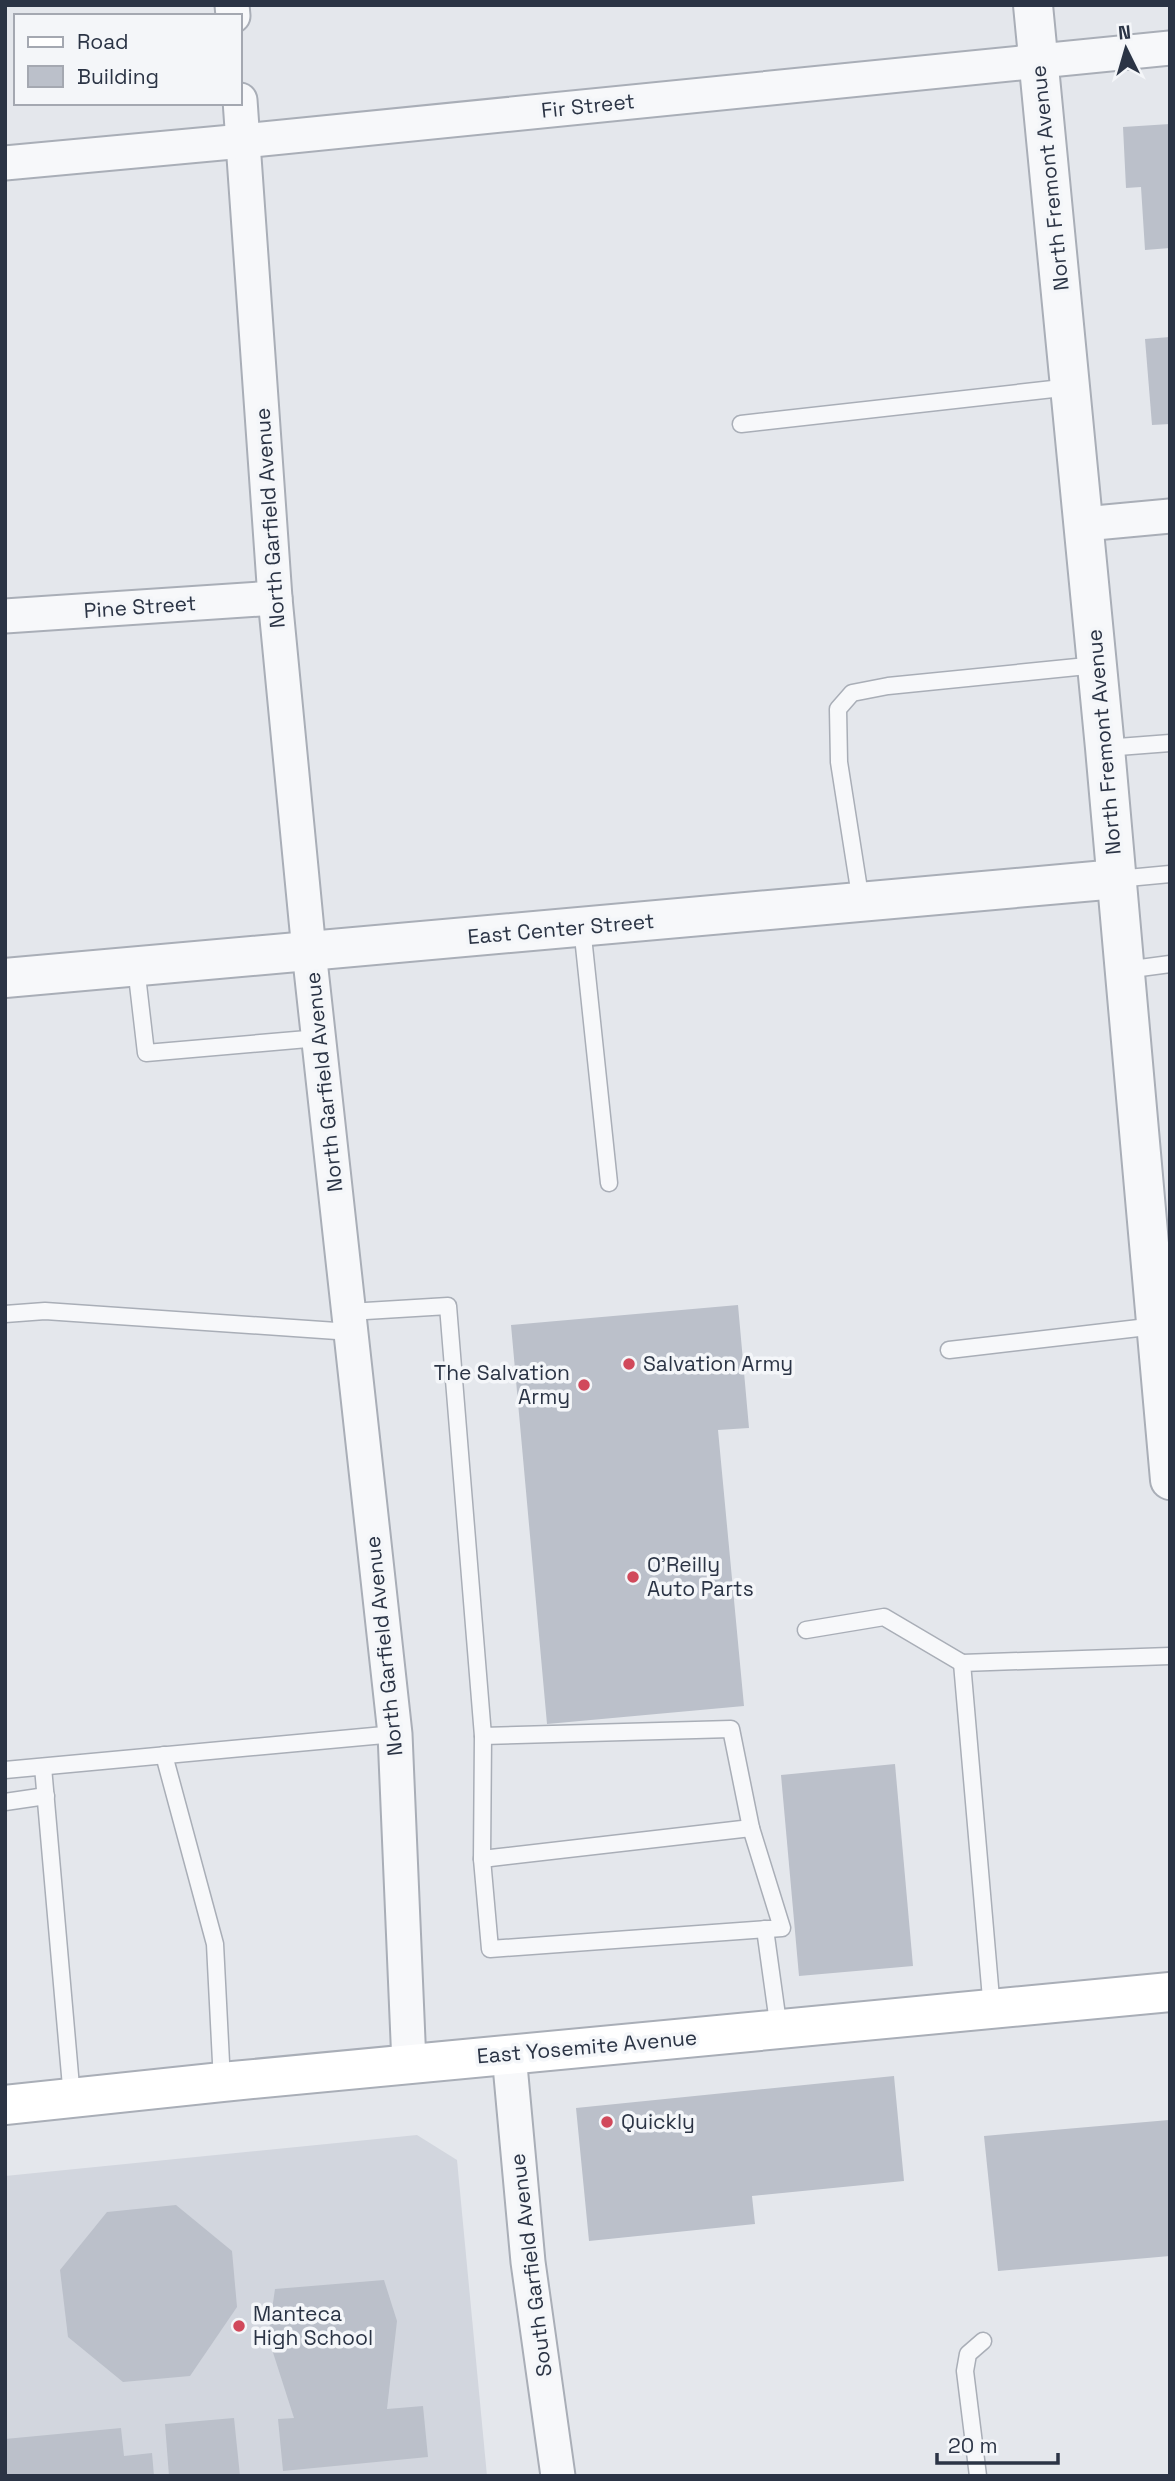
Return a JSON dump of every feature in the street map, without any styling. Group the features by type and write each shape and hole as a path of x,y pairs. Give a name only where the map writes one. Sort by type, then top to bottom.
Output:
{"main road":[{"name":"East Yosemite Avenue","path":"5,2105 509,2054 1170,1992"}],"street":[{"name":"North Fremont Avenue","path":"1033,5 1161,1334 1170,1479"},
{"name":"Fir Street","path":"5,163 1170,48"},
{"name":"North Garfield Avenue","path":"240,105 275,598 309,951 395,1734 409,2064"},
{"path":"1084,524 1170,516"},
{"name":"Pine Street","path":"5,616 275,598"},
{"name":"East Center Street","path":"5,978 1117,879"},
{"name":"South Garfield Avenue","path":"509,2054 528,2262 558,2476"}],"lane":[{"path":"741,424 1071,387"},
{"path":"861,902 839,762 838,709 852,693 888,686 1097,665"},
{"path":"1105,748 1170,743"},
{"path":"1117,879 1170,874"},
{"path":"582,927 608,1183"},
{"path":"1125,970 1170,964"},
{"path":"136,967 146,1053 319,1038"},
{"path":"5,1314 46,1311 350,1322 448,1307 483,1736 482,1860 490,1949 782,1928 751,1828 731,1728 483,1736"},
{"path":"949,1350 1161,1334"},
{"path":"806,1630 884,1617 962,1663 1170,1656"},
{"path":"962,1663 992,2010"},
{"path":"5,1770 395,1734"},
{"path":"164,1755 215,1944 222,2082"},
{"path":"43,1767 72,2098"},
{"path":"5,1802 46,1796"},
{"path":"482,1860 751,1828"},
{"path":"765,1929 779,2030"},
{"path":"978,2476 965,2371 968,2354 983,2341"}],"shaded area":[{"name":"Manteca High School","path":"417,2135 457,2160 487,2476 5,2476 5,2176"}],"building":[{"path":"1170,124 1170,248 1145,250 1141,187 1126,188 1123,127"},
{"path":"1170,337 1170,424 1152,425 1145,339"},
{"name":"O'Reilly Auto Parts","path":"738,1305 749,1428 718,1430 744,1706 547,1724 511,1325"},
{"path":"895,1764 913,1966 799,1976 781,1775"},
{"path":"894,2076 904,2181 752,2196 755,2224 589,2241 576,2108"},
{"path":"1169,2120 1170,2256 998,2271 984,2136"},
{"path":"176,2205 232,2251 237,2307 190,2376 123,2382 68,2337 60,2270 107,2212"},
{"path":"384,2280 397,2321 387,2409 423,2406 428,2457 283,2471 278,2419 294,2418 268,2337 275,2289"},
{"path":"234,2418 240,2476 169,2476 165,2424"},
{"path":"121,2428 124,2456 152,2453 154,2476 5,2476 5,2439"}],"place":[{"name":"Salvation Army","path":"629,1364"},
{"name":"The Salvation Army","path":"584,1385"},
{"name":"O'Reilly Auto Parts","path":"633,1577"},
{"name":"Quickly","path":"607,2122"},
{"name":"Manteca High School","path":"239,2326"}]}
